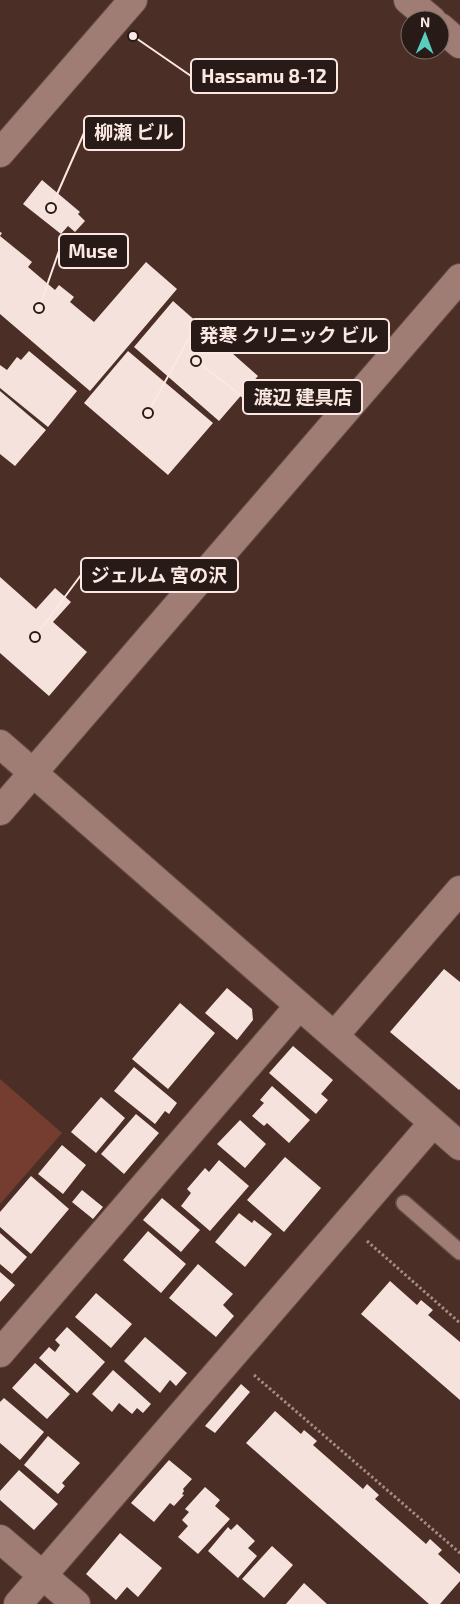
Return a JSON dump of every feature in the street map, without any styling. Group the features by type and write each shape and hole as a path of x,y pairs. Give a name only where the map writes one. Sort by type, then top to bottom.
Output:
{"street":[{"path":"0,152 133,0"},
{"path":"408,0 420,10"},
{"path":"450,36 460,44"},
{"path":"0,811 460,278"},
{"path":"0,744 32,774 460,1146"},
{"path":"334,1036 460,890"},
{"path":"0,1353 299,1006"},
{"path":"18,1604 433,1123"},
{"path":"0,1539 76,1604"}],"lane":[{"path":"404,1203 460,1252"}],"path":[{"path":"366,1241 460,1323"},
{"path":"247,1369 460,1553"}],"shaded area":[{"path":"0,1079 62,1133 0,1204"}],"building":[{"path":"42,180 80,212 78,214 85,221 75,232 68,226 61,234 23,204"},
{"path":"0,236 32,262 28,267 55,290 59,285 74,297 70,302 94,322 146,262 177,289 90,391 0,314"},
{"path":"173,301 258,376 219,421 134,347"},
{"path":"29,351 77,391 48,427 0,388 0,365 7,370 17,357 21,360"},
{"path":"128,351 213,423 168,475 84,403"},
{"path":"0,391 46,430 15,466 0,454"},
{"path":"0,577 36,609 55,588 71,602 53,622 87,652 49,696 0,653"},
{"path":"444,969 460,982 459,1090 390,1032"},
{"path":"227,988 252,1009 253,1020 237,1040 205,1013"},
{"path":"180,1003 215,1033 168,1089 132,1059"},
{"path":"293,1046 333,1080 321,1094 328,1100 316,1114 269,1073"},
{"path":"134,1067 177,1103 169,1114 165,1111 155,1124 114,1091"},
{"path":"272,1086 310,1120 289,1143 267,1123 264,1126 252,1116 264,1103 260,1100"},
{"path":"101,1097 125,1118 96,1153 71,1132"},
{"path":"136,1114 159,1133 124,1174 101,1154"},
{"path":"240,1120 266,1144 245,1168 217,1144"},
{"path":"62,1145 86,1165 63,1194 38,1174"},
{"path":"285,1157 321,1188 284,1232 247,1200"},
{"path":"219,1160 249,1186 210,1231 181,1206 191,1193 187,1189 205,1168 209,1172"},
{"path":"31,1176 69,1209 31,1254 0,1227 0,1212"},
{"path":"82,1190 103,1207 93,1219 72,1202"},
{"path":"162,1198 200,1230 181,1252 143,1220"},
{"path":"239,1213 252,1223 254,1220 272,1234 245,1267 215,1242"},
{"path":"148,1231 186,1264 161,1293 123,1260"},
{"path":"0,1233 27,1257 12,1274 0,1264"},
{"path":"198,1264 233,1294 223,1305 234,1316 216,1337 169,1298"},
{"path":"0,1272 15,1285 0,1302"},
{"path":"390,1281 417,1305 421,1300 433,1310 428,1315 460,1342 460,1400 361,1314"},
{"path":"96,1293 132,1324 111,1348 75,1317"},
{"path":"67,1327 105,1362 77,1393 39,1358 49,1347 55,1352 60,1345 55,1340"},
{"path":"145,1337 187,1373 176,1386 170,1380 160,1393 124,1361"},
{"path":"35,1363 70,1394 47,1419 12,1388"},
{"path":"113,1370 151,1404 143,1413 137,1408 132,1414 119,1403 112,1412 92,1394"},
{"path":"241,1384 250,1392 215,1433 205,1426"},
{"path":"4,1398 44,1432 20,1460 0,1443 0,1402"},
{"path":"275,1411 301,1434 304,1430 317,1441 313,1445 363,1489 367,1484 379,1495 375,1499 426,1544 430,1539 442,1550 438,1554 460,1574 460,1581 440,1604 429,1604 246,1443"},
{"path":"48,1436 80,1463 62,1483 65,1486 58,1494 24,1465"},
{"path":"169,1460 192,1479 183,1489 182,1494 184,1495 174,1506 170,1503 154,1522 131,1503"},
{"path":"19,1470 58,1504 34,1530 0,1500 0,1491"},
{"path":"205,1487 220,1500 215,1506 230,1519 198,1554 178,1537 188,1526 182,1520 189,1512 185,1509"},
{"path":"237,1524 255,1541 248,1548 257,1556 238,1578 208,1551 228,1527 231,1530"},
{"path":"120,1533 162,1568 138,1597 127,1587 116,1600 86,1574"},
{"path":"272,1546 293,1565 264,1598 242,1579"},
{"path":"304,1583 327,1604 286,1604"}],"place":[{"name":"Hassamu 8-12","path":"133,36"},
{"name":"柳瀬 ビル","path":"51,208"},
{"name":"Muse","path":"39,308"},
{"name":"渡辺 建具店","path":"196,361"},
{"name":"発寒 クリニック ビル","path":"148,413"},
{"name":"ジェルム 宮の沢","path":"35,637"}]}
